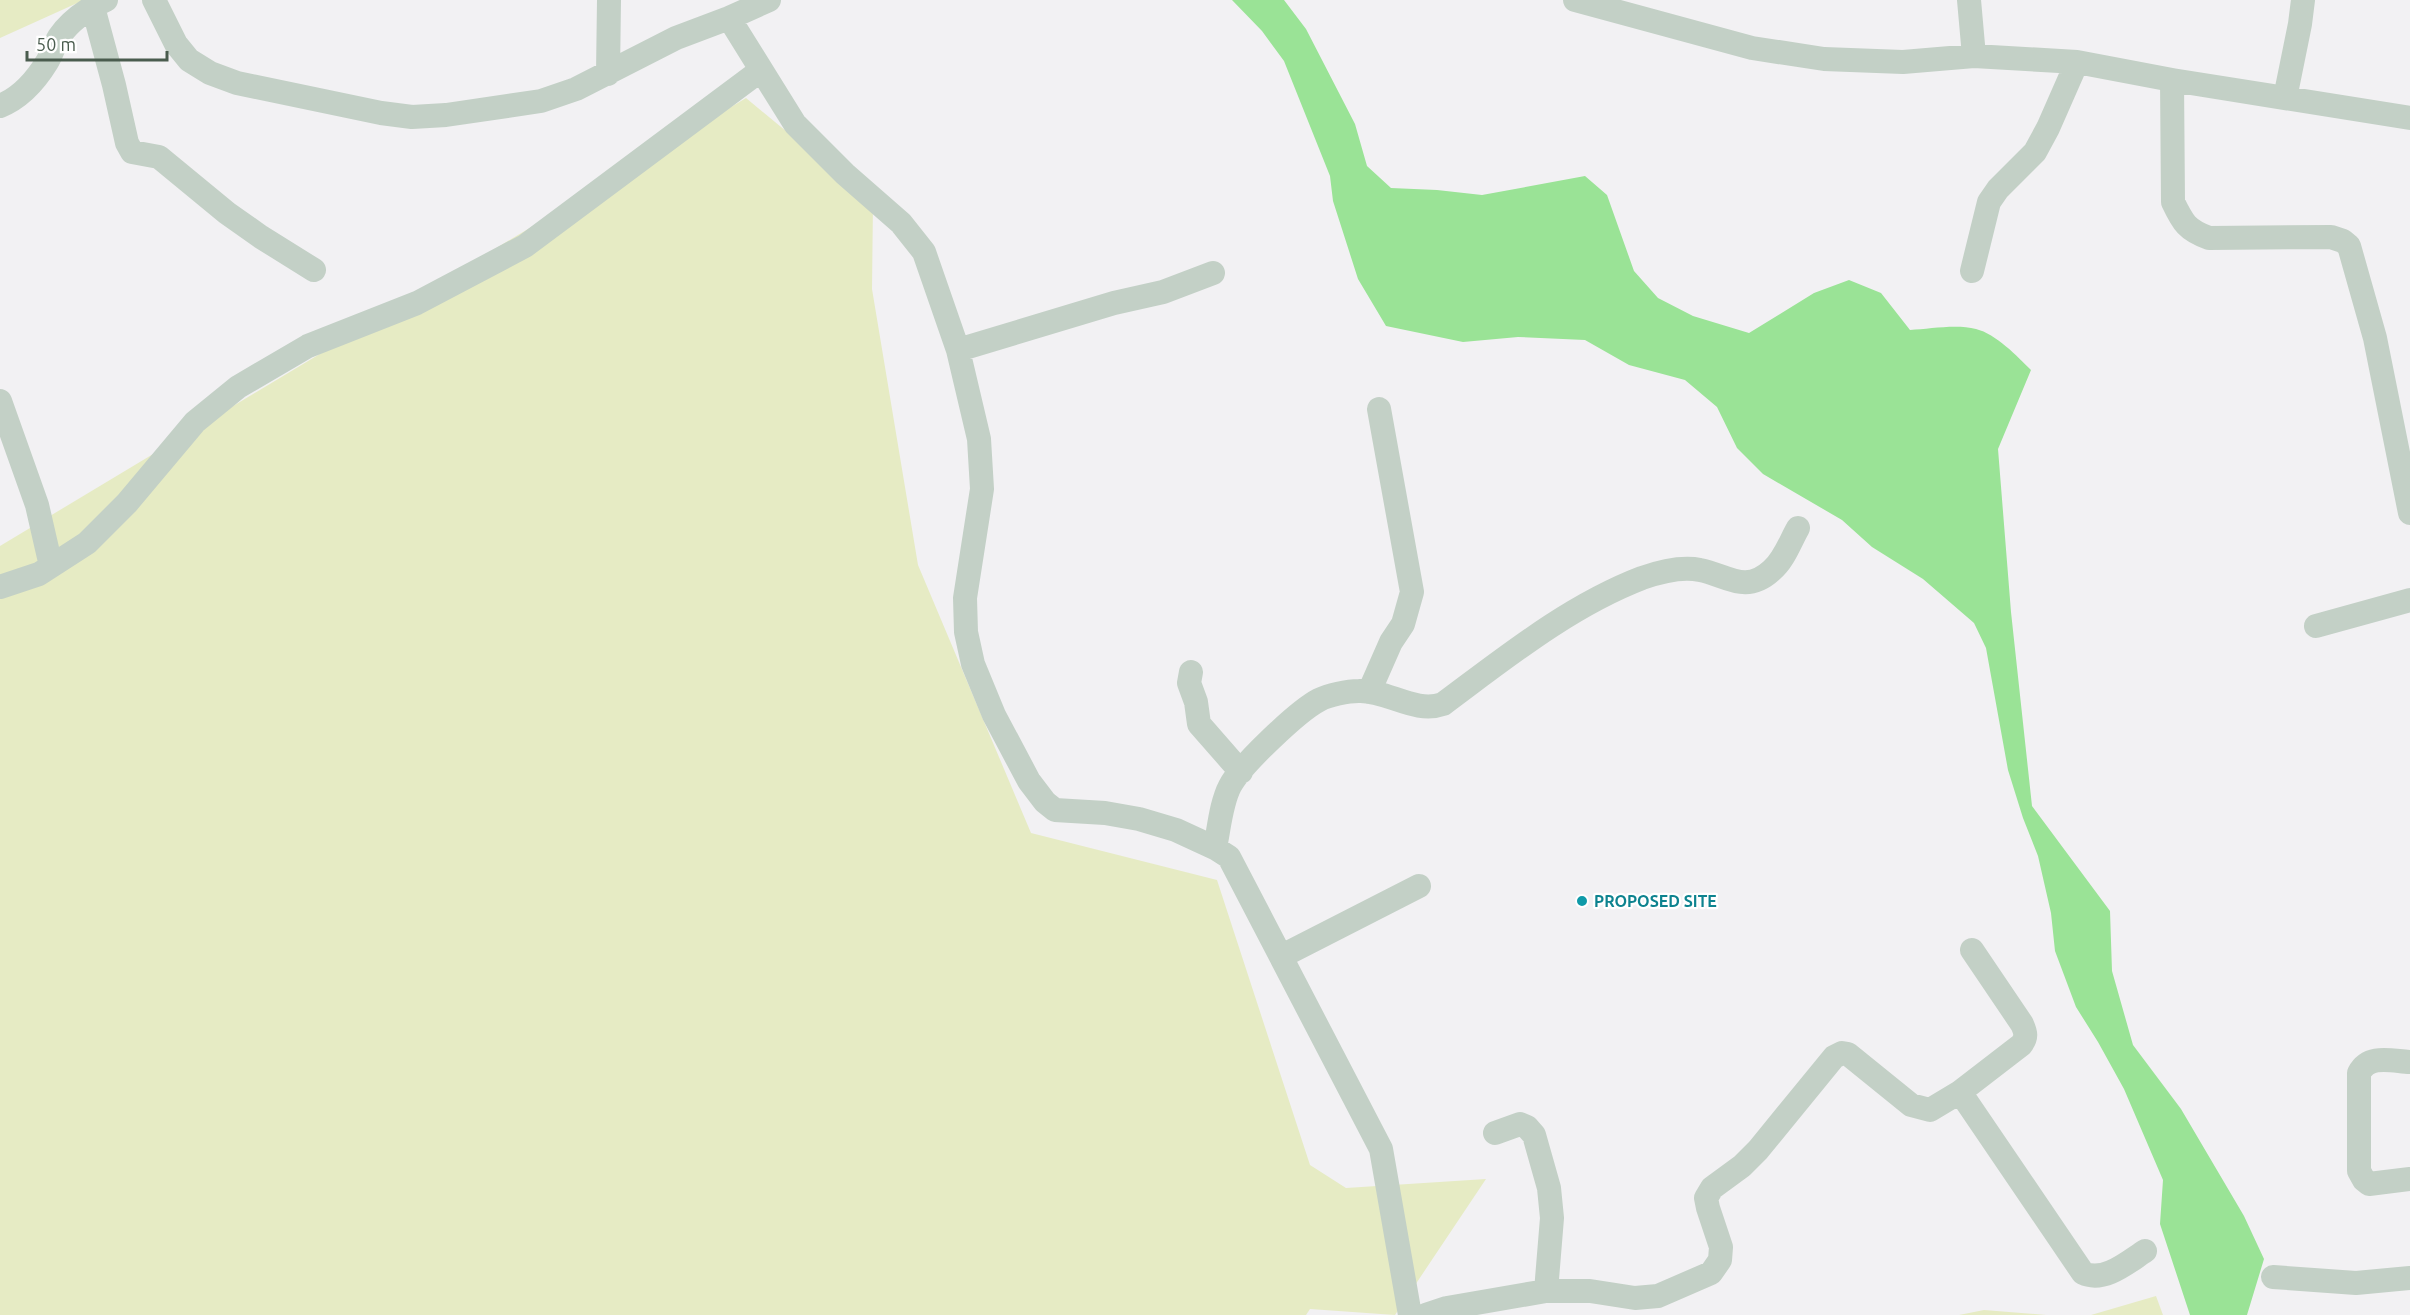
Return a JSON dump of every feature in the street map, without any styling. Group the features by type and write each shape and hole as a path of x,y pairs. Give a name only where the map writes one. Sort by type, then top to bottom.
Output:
{"street":[{"path":"154,0 176,44 189,60 210,73 237,83 381,113 412,117 446,115 541,101 576,89 676,38 729,18 767,0"},
{"path":"609,0 609,74"},
{"path":"1575,0 1752,48 1824,59 1903,62 1974,56 2077,62 2172,80 2410,118"},
{"path":"1969,0 1974,56"},
{"path":"2285,98 2303,0"},
{"path":"0,106 19,95 33,81 47,62 60,36 74,20 100,4 114,85 127,143 132,152 159,157 235,219 314,270"},
{"path":"729,18 795,124 845,174 913,236 924,252 958,350 979,439 982,489 965,598 966,632 973,664 1011,750 1044,802 1054,810 1105,813 1139,819 1176,830 1215,848 1228,857 1282,956 1381,1149 1410,1315"},
{"path":"1972,272 1989,202 1998,189 2035,152 2077,62"},
{"path":"0,587 39,574 87,543 127,503 195,422 238,387 308,346 417,303 525,246 761,70"},
{"path":"2172,80 2173,202 2181,219 2192,232 2209,238 2331,237 2349,246 2375,338 2410,513"},
{"path":"958,350 1114,303 1163,292 1213,273"},
{"path":"0,401 37,505 51,566"},
{"path":"1369,692 1391,642 1403,624 1412,592 1379,410"},
{"path":"1215,848 1228,791 1240,772 1275,737 1319,700 1357,690 1432,708 1443,704 1522,646 1574,612 1642,579 1671,570 1700,570 1737,583 1747,582 1771,572 1779,563 1798,528"},
{"path":"2316,626 2410,600"},
{"path":"1191,672 1189,683 1196,702 1199,724 1240,772"},
{"path":"1282,956 1419,886"},
{"path":"1426,1315 1447,1308 1546,1291 1590,1291 1635,1298 1658,1296 1711,1273 1720,1260 1721,1247 1706,1198 1712,1188 1743,1166 1758,1150 1834,1057 1842,1053 1848,1054 1911,1105 1922,1110 1930,1110 1960,1092 2026,1040 2022,1024 1972,950"},
{"path":"2410,1062 2370,1061 2363,1065 2359,1073 2359,1171 2369,1184 2410,1179"},
{"path":"1960,1092 2083,1273 2101,1276 2145,1251"},
{"path":"1495,1132 1520,1124 1527,1127 1534,1135 1550,1188 1552,1218 1546,1291"},
{"path":"2273,1277 2356,1283 2410,1278"}],"shaded area":[{"path":"0,0 84,0 0,38"},
{"path":"1232,0 1284,0 1306,29 1355,124 1367,166 1391,188 1482,195 1585,176 1607,195 1634,271 1658,298 1693,316 1749,333 1814,293 1849,280 1881,293 1910,330 1952,327 1976,329 1998,340 2031,370 1998,449 2011,612 2032,806 2110,911 2112,971 2133,1045 2181,1109 2244,1216 2264,1259 2247,1315 2190,1315 2160,1224 2163,1180 2124,1089 2076,1007 2055,951 2051,913 2038,856 2008,770 1986,648 1974,623 1923,579 1872,547 1842,520 1763,474 1737,448 1717,407 1685,380 1629,365 1585,340 1518,337 1463,342 1386,326 1358,279 1333,201 1330,176 1284,61 1262,31"},
{"path":"746,98 873,203 872,289 918,565 1031,833 1217,880 1310,1165 1346,1188 1486,1179 1395,1315 1310,1309 1306,1315 0,1315 0,546"},
{"path":"2156,1296 2163,1315 2091,1315"},
{"path":"1984,1310 2046,1315 1959,1315"}],"place":[{"name":"PROPOSED SITE","path":"1582,901"}]}
